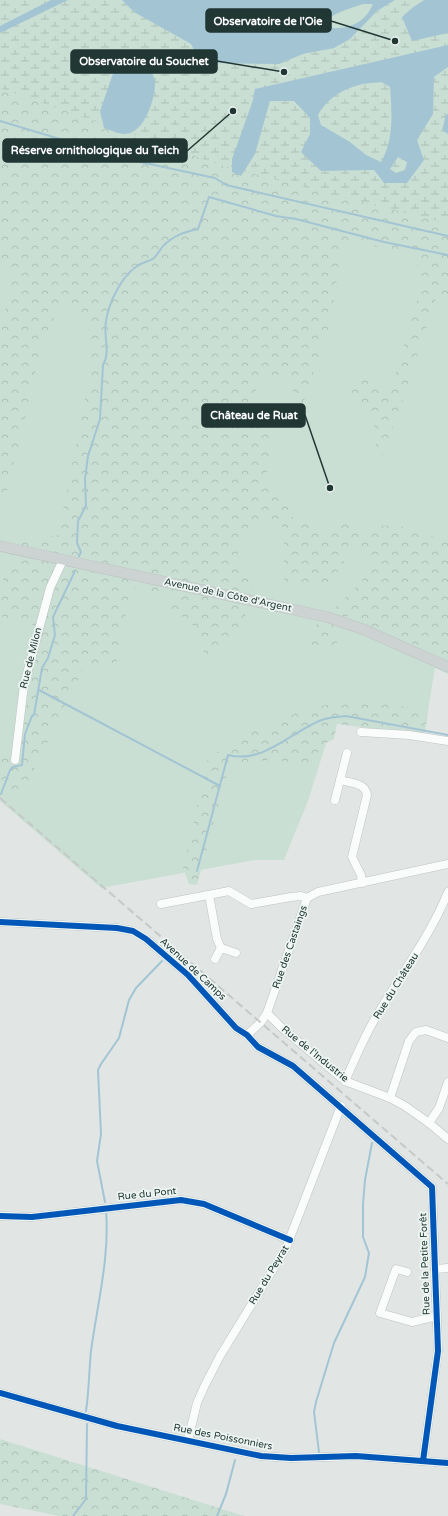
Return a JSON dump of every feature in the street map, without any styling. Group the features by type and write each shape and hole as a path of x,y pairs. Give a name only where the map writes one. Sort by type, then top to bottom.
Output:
{"main road":[{"name":"Avenue de la Côte d'Argent","path":"0,546 328,617 364,630 448,667"}],"street":[{"name":"Rue de Milon","path":"15,760 24,685 50,588 63,560"},
{"path":"360,732 409,735 448,741"},
{"path":"335,800 347,753"},
{"path":"340,780 361,785 367,791 352,857 362,883"},
{"name":"Rue des Castaings","path":"247,1035 261,1022 267,1012 307,898 318,892 448,864"},
{"path":"161,904 231,892 251,904 291,897 301,896 307,898"},
{"name":"Rue du Château","path":"345,1081 375,1018 427,936 439,914 448,892"},
{"path":"209,895 217,939 221,948 236,953"},
{"name":"Avenue de Camps","path":"0,922 117,928 133,931 188,975 236,1028 247,1035 258,1047 293,1066 341,1106"},
{"path":"215,959 221,948"},
{"name":"Rue de l'Industrie","path":"267,1012 281,1027 345,1081 390,1098 430,1123 448,1139"},
{"path":"390,1098 409,1041 416,1032 426,1030 448,1038"},
{"path":"430,1123 439,1108 448,1082"},
{"name":"Rue du Peyrat","path":"188,1440 197,1403 205,1385 220,1356 290,1240 341,1106"},
{"name":"Rue de la Petite Forêt","path":"341,1106 432,1187 438,1351 423,1461"},
{"name":"Rue du Pont","path":"0,1216 32,1217 181,1200 204,1204 290,1240"},
{"path":"435,1269 448,1268"},
{"path":"407,1272 396,1269 380,1313 412,1322 437,1316"},
{"name":"Rue des Poissonniers","path":"0,1393 117,1426 261,1456 291,1458 356,1456 448,1463"}],"green space":[{"path":"0,0 448,0 448,674 435,668 424,735 333,721 308,801 284,860 255,860 101,888 0,801"},
{"path":"0,0 122,0 134,12 192,44 197,56 208,63 279,64 303,54 334,48 350,39 377,11 395,0 448,0 448,224 223,166 0,88"},
{"path":"395,0 255,154 448,170 448,300 436,298 405,394 382,456 376,448 373,413 347,393 353,377 391,388 419,294 419,269 413,255 343,239 331,320 300,413 289,422 295,375 270,376 254,379 259,404 272,419 272,438 266,480 285,500 293,518 315,528 334,531 348,522 361,529 374,526 396,526 415,530 448,542 448,659 347,616 333,653 309,645 315,626 362,582 369,562 352,548 327,590 284,581 284,528 269,520 245,531 235,562 253,586 243,624 218,654 205,655 191,621 171,611 172,596 131,587 116,667 86,663 20,799 0,784 0,760 21,730 41,627 0,616 0,591 14,543 58,535 91,370 88,326 61,302 39,353 23,430 0,516 0,337 12,273 0,271 0,33 325,51"},
{"path":"378,702 407,707 428,714 424,735 337,724 334,739 324,744 306,767 278,761 230,763 197,885 189,884 183,868 209,754 238,747 245,726 259,729 276,727 301,709 339,703"},
{"path":"0,1439 244,1516 59,1516 0,1504"}],"water":[{"path":"51,0 68,0 0,33 0,26"},
{"path":"122,0 395,0 377,11 350,39 334,48 303,54 279,64 208,63 197,56 191,44 134,12","holes":["363,4 373,4 364,17 353,25 339,28 323,27 330,18 340,12"]},
{"path":"424,0 448,0 448,33 412,41 402,17"},
{"path":"448,45 448,67 434,77 433,114 417,140 424,160 407,183 384,183 374,170 321,171 301,152 310,134 310,118 294,101 270,101 255,154 241,176 232,172 232,159 253,100 255,89","holes":["381,82 390,87 391,116 388,145 381,162 366,155 350,142 321,125 318,115 330,100 345,90 362,84","398,157 407,162 405,170 396,173 390,169"]},
{"path":"125,63 151,69 155,81 155,88 148,114 143,122 132,132 125,134 117,133 104,128 100,111 116,65"},
{"path":"448,114 448,134 442,130 446,115"}],"waterway":[{"path":"0,121 126,159 215,178 226,185 448,236"},
{"path":"79,556 81,552 77,543 78,521 86,506 85,479 88,456 100,419 103,365 107,349 105,326 110,306 121,283 131,271 139,265 154,258 163,246 175,237 198,229 209,197 276,216 296,219 384,242 448,255"},
{"path":"1,794 10,770 13,767 22,765 25,734 32,716 34,715 42,668 48,658 55,635 53,617 75,571"},
{"path":"39,690 220,786"},
{"path":"197,871 228,755 240,757 264,752 319,721 346,716 448,735"},
{"path":"105,1202 97,1161 101,1134 98,1070 119,1038 129,1000 136,988 162,961"},
{"path":"319,1452 314,1412 316,1402 334,1343 365,1277 369,1253 363,1237 363,1204 365,1180 372,1143"},
{"path":"86,1411 91,1351 105,1263 107,1228 106,1211"},
{"path":"73,1516 86,1499 87,1424"},
{"path":"217,1516 226,1494 235,1460"}],"railway":[{"path":"0,798 448,1184"}],"cycle path":[{"path":"0,922 117,928 133,931 146,939 188,975 236,1028 247,1035 258,1047 293,1066 432,1187 438,1351 423,1461"},
{"path":"0,1216 32,1217 181,1200 204,1204 290,1240"},
{"path":"0,1393 117,1426 261,1456 291,1458 356,1456 448,1463"}],"place":[{"name":"Observatoire de l'Oie","path":"395,41"},
{"name":"Observatoire du Souchet","path":"284,72"},
{"name":"Réserve ornithologique du Teich","path":"233,111"},
{"name":"Château de Ruat","path":"330,488"}]}
